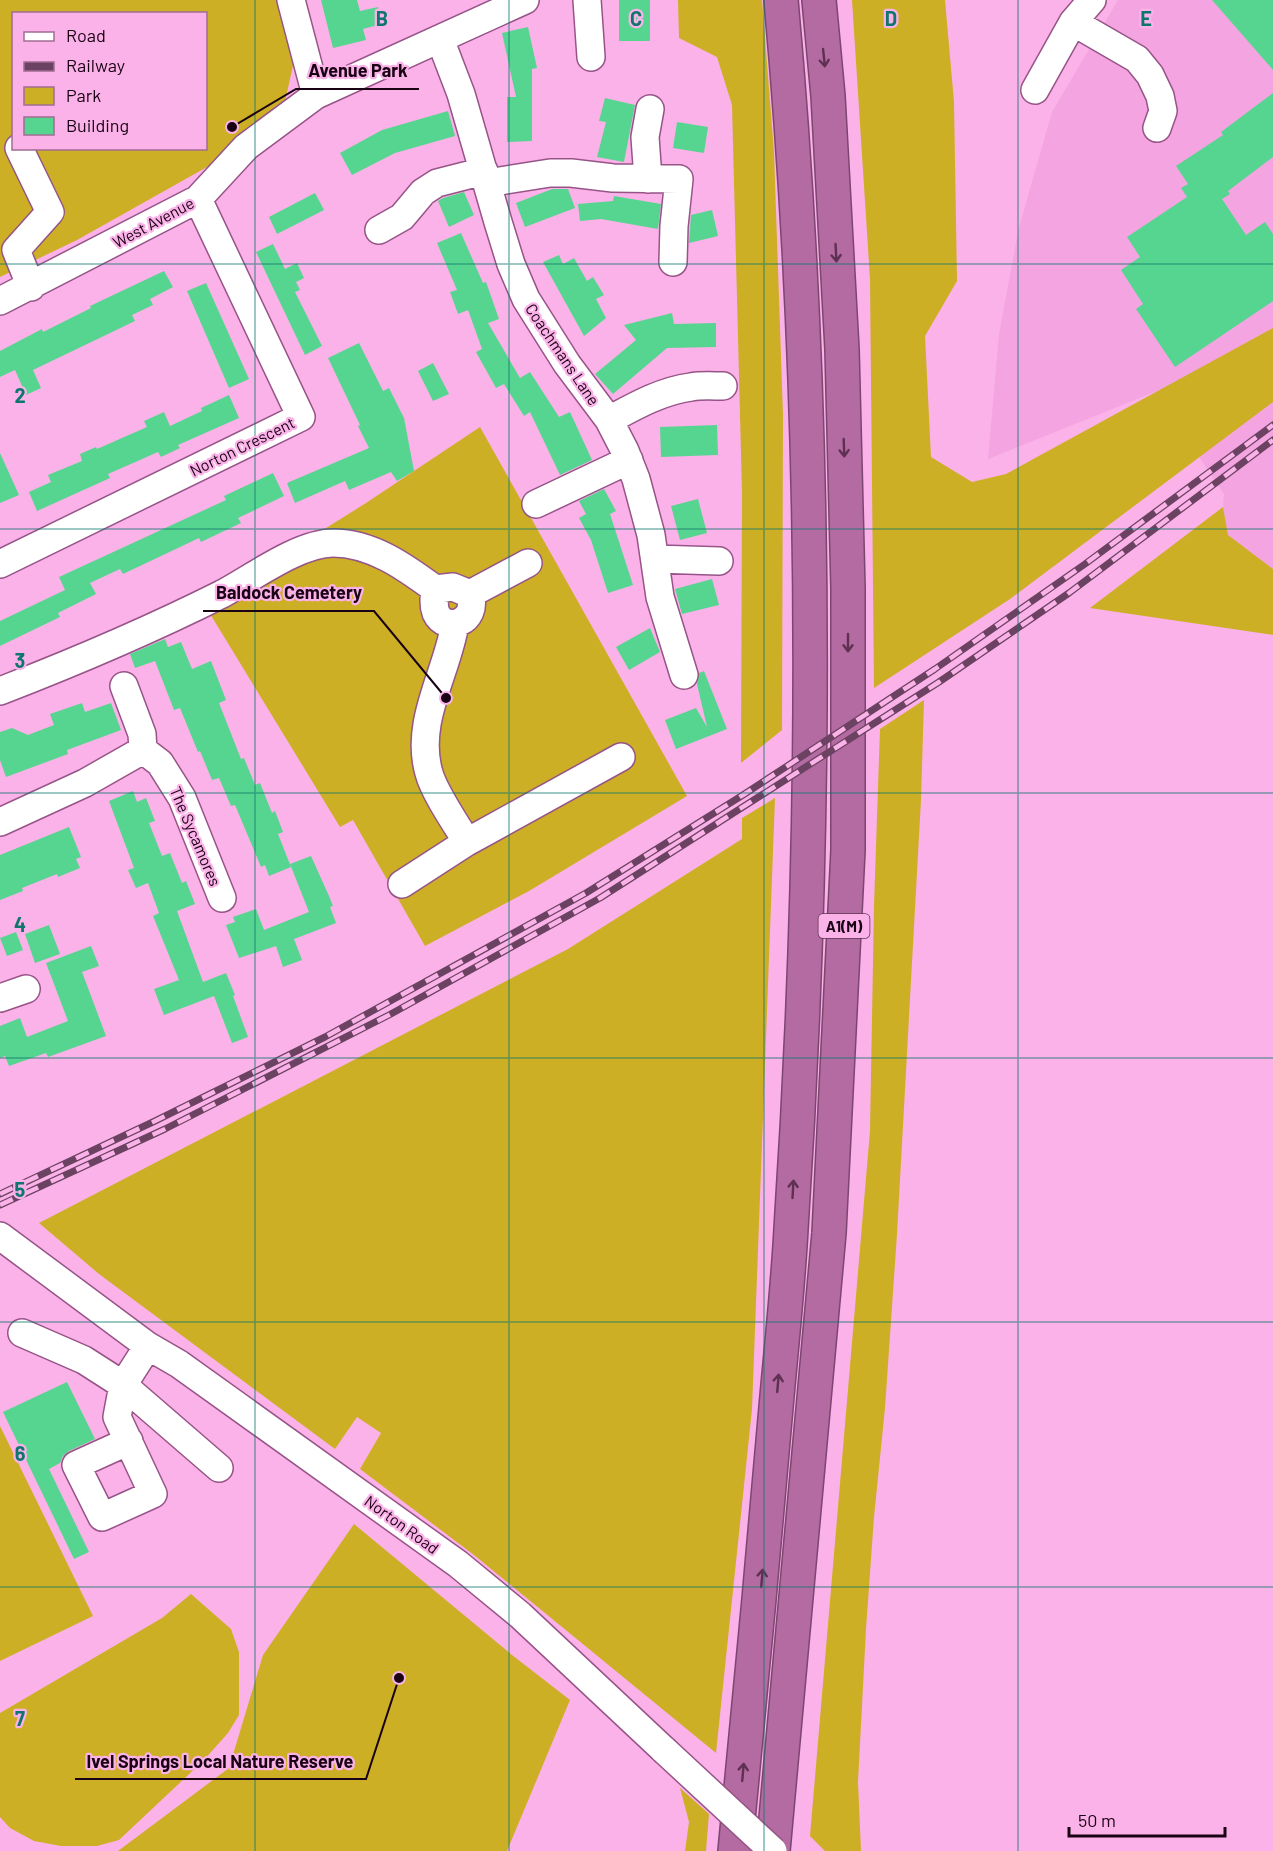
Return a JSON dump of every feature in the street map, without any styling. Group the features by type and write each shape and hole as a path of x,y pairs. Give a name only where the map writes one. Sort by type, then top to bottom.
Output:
{"highway":[{"name":"A1(M)","path":"735,1851 763,1561 791,1230 808,844 810,591 803,353 790,97 781,0"},
{"name":"A1(M)","path":"773,1851 829,1233 848,850 848,588 842,349 828,96 819,0"}],"street":[{"path":"291,0 316,95"},
{"name":"West Avenue","path":"0,301 198,199 246,147 316,95 525,0"},
{"path":"587,0 591,57"},
{"path":"1035,90 1073,22 1092,0"},
{"path":"1073,22 1137,59 1150,75 1160,96 1163,111 1157,128"},
{"name":"Coachmans Lane","path":"440,39 461,94 511,264 526,298 567,364 609,420 636,479 649,526 664,614 684,675"},
{"path":"648,178 645,137 650,109"},
{"path":"19,150 50,212 16,250 31,287"},
{"path":"379,230 402,217 423,192 437,183 550,173 679,179 674,226 674,262"},
{"name":"Norton Crescent","path":"0,564 301,417 198,199"},
{"name":"Coachmans Lane","path":"609,420 650,398 674,390 723,386"},
{"path":"536,504 628,460"},
{"path":"0,691 68,665 128,638 319,544 355,545 396,562 435,589 453,587 470,594 472,609 464,621 455,624 442,621 437,616 434,601 435,589"},
{"path":"654,559 719,561"},
{"path":"470,594 528,563"},
{"path":"455,624 425,729 425,748 429,775 467,842"},
{"path":"0,822 85,783 143,750 142,734 124,686"},
{"name":"The Sycamores","path":"143,750 160,763 182,798 222,898"},
{"path":"402,884 467,842 621,757"},
{"path":"0,998 26,989"},
{"name":"Norton Road","path":"0,1236 148,1346 179,1364 458,1564 520,1615 773,1851"},
{"path":"22,1333 84,1360 123,1385 219,1468"},
{"path":"129,1441 117,1417 123,1385 148,1346"}],"shaded area":[{"path":"1118,0 1273,0 1273,328 1162,389 988,459 999,334 1019,227 1052,112"},
{"path":"1273,402 1273,569 1228,535 1223,507 1224,494 1199,457"}],"green space":[{"path":"0,0 277,0 294,61 284,106 223,158 77,240 0,277"},
{"path":"678,0 762,0 774,152 783,415 782,730 741,763 742,492 732,105 717,57 679,38"},
{"path":"852,0 945,0 954,102 957,281 925,336 931,457 972,482 1006,474 1273,328 1273,402 1010,599 874,688 870,279"},
{"path":"480,427 687,796 529,891 425,946 353,820 340,827 201,599 299,545"},
{"path":"1223,507 1228,535 1273,569 1273,635 1090,608"},
{"path":"924,700 921,800 897,1234 866,1629 858,1782 861,1851 825,1851 810,1836 870,1131 880,729"},
{"path":"775,798 752,1409 716,1753 474,1555 360,1469 381,1433 357,1417 335,1449 99,1274 39,1223 568,949 742,839 742,818"},
{"path":"0,1426 93,1616 0,1661"},
{"path":"354,1524 570,1700 507,1851 118,1851 229,1768 263,1655"},
{"path":"191,1594 231,1629 239,1652 239,1715 228,1733 203,1761 119,1840 97,1846 61,1846 34,1841 10,1828 0,1817 0,1713 162,1618"},
{"path":"680,1788 709,1814 706,1851 685,1851 689,1822"}],"building":[{"path":"321,0 357,0 360,11 378,7 382,24 363,29 366,40 333,48"},
{"path":"619,0 650,0 650,41 619,41"},
{"path":"1212,0 1273,0 1273,70"},
{"path":"528,27 537,68 532,69 532,141 507,142 507,97 516,97 502,33"},
{"path":"1273,93 1273,157 1228,191 1230,194 1222,199 1246,235 1265,222 1273,234 1273,301 1175,367 1136,309 1143,304 1121,270 1140,257 1127,237 1187,197 1181,188 1188,184 1176,166 1223,135 1221,132"},
{"path":"605,98 635,105 624,162 597,157 606,122 599,121"},
{"path":"448,111 455,136 395,153 352,175 340,153 382,130"},
{"path":"677,122 708,127 704,153 673,148"},
{"path":"552,189 568,189 575,208 525,227 516,203"},
{"path":"464,192 474,215 449,227 438,201"},
{"path":"315,193 324,210 277,234 269,217"},
{"path":"614,196 661,204 658,229 601,219 580,221 578,204 613,201"},
{"path":"712,210 718,236 689,243 691,215"},
{"path":"461,233 483,283 486,282 499,319 488,323 520,378 530,372 559,417 570,412 592,460 560,475 530,412 524,416 504,384 496,388 476,352 482,349 468,310 458,314 450,292 457,290 437,243"},
{"path":"273,244 285,269 297,263 304,278 296,282 300,290 295,292 322,346 305,355 256,252"},
{"path":"559,255 563,264 574,258 587,281 593,277 604,295 596,299 606,318 584,336 543,262"},
{"path":"164,271 173,287 150,299 153,305 132,315 135,321 33,370 41,388 26,395 15,370 0,377 0,351"},
{"path":"206,283 249,379 229,388 187,291"},
{"path":"672,313 674,324 716,323 716,347 667,348 613,394 595,374 636,340 624,325"},
{"path":"359,343 383,391 389,388 404,418 414,471 397,481 391,472 349,490 345,481 295,503 287,483 369,448 328,358"},
{"path":"433,363 449,394 433,401 418,371"},
{"path":"229,395 239,418 178,445 180,448 161,457 158,452 108,474 110,478 37,511 29,492 51,482 48,475 82,461 80,454 147,427 144,421 164,412 170,426"},
{"path":"717,425 718,455 661,457 660,427"},
{"path":"0,453 19,495 0,503"},
{"path":"273,473 284,496 238,518 241,523 201,542 199,538 123,574 120,569 90,583 96,594 58,613 60,617 0,646 0,621 65,590 59,577 226,500 224,496"},
{"path":"604,489 616,511 610,514 633,585 608,593 591,540 579,518 586,514 579,501"},
{"path":"698,499 707,533 680,540 671,506"},
{"path":"712,579 719,605 682,614 675,589"},
{"path":"650,628 660,652 629,670 616,647"},
{"path":"165,639 168,647 181,642 192,669 211,661 226,700 219,703 241,759 244,758 255,785 260,783 272,813 275,811 283,832 278,834 291,867 269,876 265,865 261,867 235,805 231,806 219,778 212,780 180,708 174,710 155,661 135,668 130,654"},
{"path":"704,671 727,729 676,749 665,720 696,708 707,727 697,684 699,673"},
{"path":"82,703 85,712 111,703 121,730 67,750 68,754 6,777 0,760 0,732 12,728 28,735 54,725 50,714"},
{"path":"133,791 137,802 146,798 155,821 149,823 162,856 170,853 182,883 186,881 195,904 177,911 203,982 226,973 248,1037 232,1043 214,996 164,1015 154,989 179,980 153,916 159,913 148,883 136,888 128,870 134,868 109,801"},
{"path":"69,827 81,857 76,859 80,868 58,877 57,874 22,888 23,891 0,900 0,855"},
{"path":"311,856 333,906 330,907 336,923 294,939 302,960 283,967 276,946 239,958 226,925 235,922 233,917 256,909 264,930 309,912 290,864"},
{"path":"49,925 60,954 35,963 25,934"},
{"path":"16,932 23,950 7,956 0,938"},
{"path":"91,946 99,966 82,972 106,1036 48,1057 46,1053 9,1066 5,1056 0,1058 0,1026 20,1018 27,1037 68,1021 46,963"},
{"path":"67,1382 95,1439 69,1451 60,1463 49,1469 89,1552 74,1559 3,1412"}],"railway":[{"path":"0,1194 325,1037 586,893 743,795 935,669 1085,564 1273,425"},
{"path":"0,1205 165,1129 389,1015 600,898 939,682 1069,593 1273,440"}],"place":[{"name":"Avenue Park","path":"232,127"},
{"name":"Baldock Cemetery","path":"446,698"},
{"name":"Ivel Springs Local Nature Reserve","path":"399,1678"}]}
